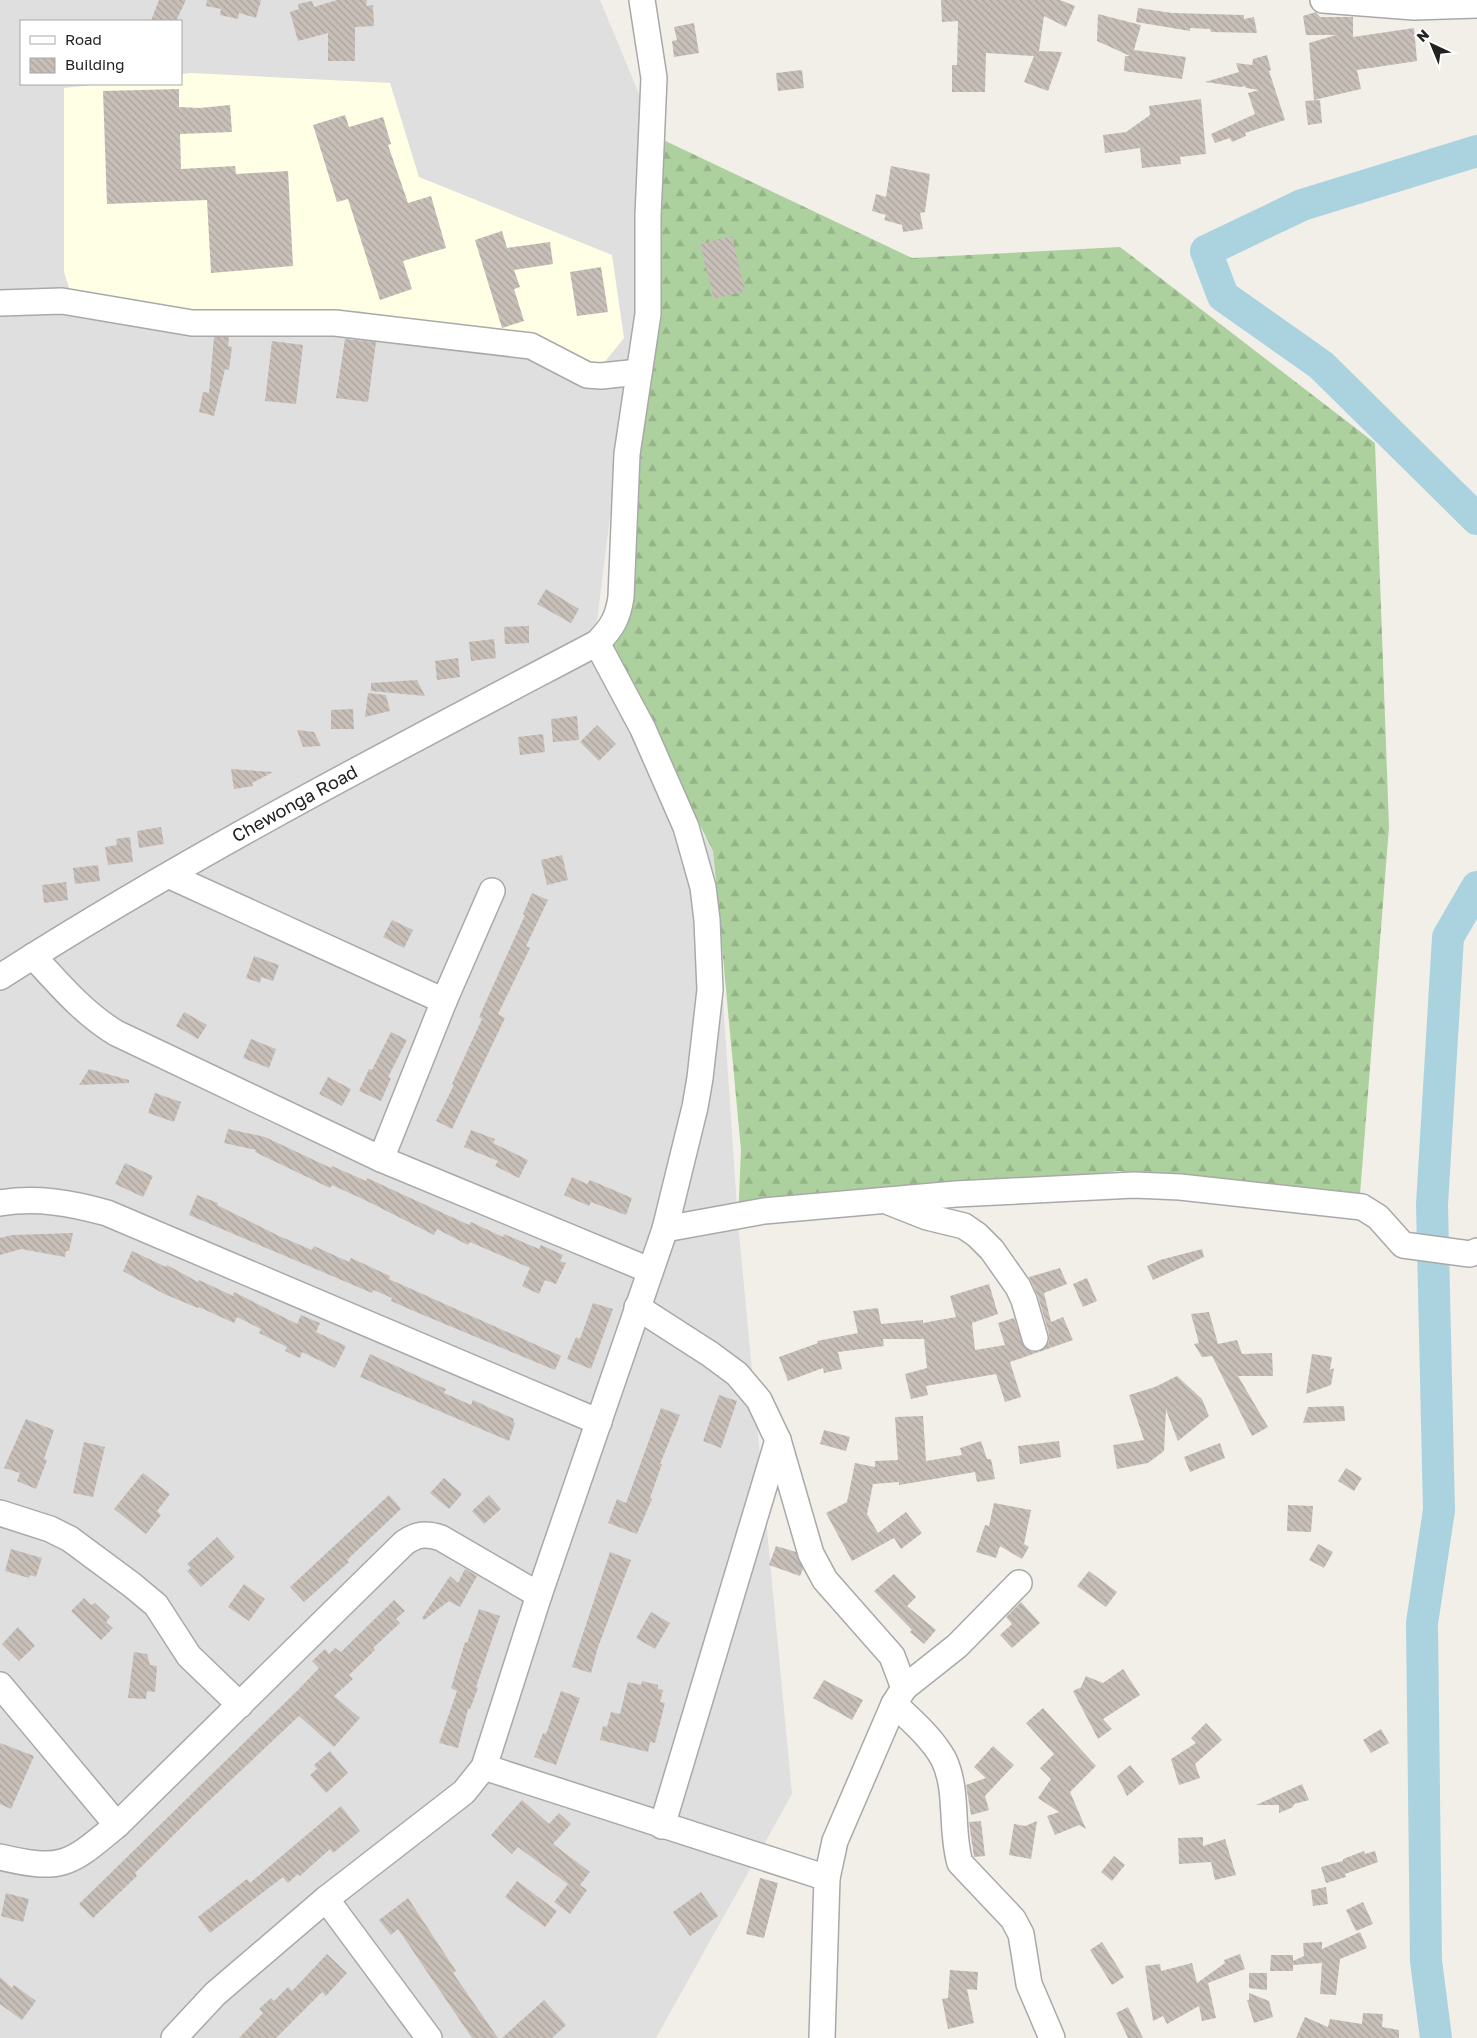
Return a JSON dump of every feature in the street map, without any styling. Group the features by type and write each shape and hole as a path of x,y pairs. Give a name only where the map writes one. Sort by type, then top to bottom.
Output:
{"street":[{"path":"174,2038 215,1994 326,1899 464,1792 484,1767 539,1595 600,1422 649,1270 665,1229 695,1107 710,990 708,920 703,887 686,827 643,729 597,643 615,623 621,597 627,454 648,314 648,224 654,78 642,0"},
{"path":"1323,0 1414,7 1477,4"},
{"path":"0,303 62,301 192,323 334,323 531,346 587,375 601,376 639,372"},
{"name":"Chewonga Road","path":"0,978 33,956 325,787 597,643"},
{"path":"170,876 444,1001"},
{"path":"381,1159 444,1001 492,891"},
{"path":"33,956 95,1020 116,1033 381,1159 649,1270"},
{"path":"665,1229 764,1210 956,1194 1125,1185 1180,1187 1362,1208 1378,1217 1403,1245 1474,1253"},
{"path":"0,1203 21,1200 64,1202 107,1213 600,1422"},
{"path":"885,1200 927,1217 964,1226 981,1239 998,1258 1018,1287 1024,1300 1035,1338"},
{"path":"637,1307 710,1354 736,1374 759,1400 778,1440 811,1554 825,1580 892,1656 899,1696 943,1759 951,1786 956,1851 960,1863 1012,1919 1021,1934 1030,1984 1052,2038"},
{"path":"662,1826 778,1440"},
{"path":"0,1513 50,1529 70,1539 138,1590 156,1605 189,1656 240,1705"},
{"path":"0,1857 34,1865 60,1864 82,1854 117,1825 404,1543 414,1536 425,1534 441,1538 539,1595"},
{"path":"822,2038 827,1878 835,1841 899,1696 957,1646 1018,1583"},
{"path":"0,1685 117,1825"},
{"path":"484,1767 827,1878"},
{"path":"326,1899 429,2038"}],"shaded area":[{"path":"0,0 600,0 657,137 594,646 713,851 738,1222 792,1794 656,2038 0,2038"},
{"path":"182,74 390,83 419,177 612,255 624,338 599,369 494,337 358,311 183,311 70,291 64,272 64,88 92,85 182,85"}],"green space":[{"path":"657,137 912,258 1120,247 1375,443 1389,827 1359,1207 1119,1171 738,1222 741,1150 713,851 613,653"}],"building":[{"path":"159,0 186,0 176,20 151,20"},
{"path":"207,0 261,0 256,18 239,13 238,19 220,15 221,9 206,6"},
{"path":"337,0 367,0 366,6 373,5 374,26 355,27 355,61 328,61 328,33 298,41 290,12 299,9 298,4 312,1 314,7"},
{"path":"941,0 1060,0 1075,6 1066,27 1044,16 1039,51 1062,52 1048,91 1024,82 1034,56 986,53 985,92 952,92 952,65 957,65 958,21 942,22"},
{"path":"1138,8 1172,13 1244,15 1244,19 1254,17 1257,33 1211,32 1210,29 1190,28 1190,31 1136,22"},
{"path":"1316,12 1320,17 1353,17 1353,37 1414,28 1417,61 1357,70 1361,89 1314,100 1309,43 1336,35 1306,35 1303,16"},
{"path":"1098,14 1141,25 1134,50 1186,57 1182,79 1124,71 1125,56 1130,56 1097,41"},
{"path":"694,23 699,53 674,57 672,41 677,40 674,27"},
{"path":"1267,55 1271,70 1269,71 1285,120 1245,133 1246,136 1232,142 1230,138 1215,143 1211,134 1255,114 1248,93 1259,90 1246,88 1245,86 1205,82 1239,72 1236,63 1252,65 1253,59"},
{"path":"802,70 804,88 778,91 776,73"},
{"path":"179,89 179,107 200,108 230,105 232,132 180,134 181,169 235,166 236,174 288,171 293,266 211,273 207,200 107,204 103,91"},
{"path":"1201,99 1206,154 1180,157 1181,164 1142,168 1140,148 1105,153 1103,135 1126,132 1150,115 1149,106"},
{"path":"1320,100 1322,123 1308,125 1305,101"},
{"path":"345,115 349,127 383,117 391,144 388,145 408,203 431,196 446,248 403,261 412,289 380,300 348,199 337,202 313,125"},
{"path":"891,166 930,174 925,212 920,213 923,229 903,232 902,225 884,220 886,215 872,211 876,194 886,197"},
{"path":"502,231 507,248 550,242 553,264 514,270 520,287 514,289 524,321 502,328 475,240"},
{"path":"732,236 745,291 714,299 700,244"},
{"path":"601,267 608,312 577,316 570,272"},
{"path":"214,337 229,337 228,346 232,347 229,370 225,369 214,416 199,412 203,392 209,393"},
{"path":"345,339 376,342 368,402 336,398"},
{"path":"272,341 303,345 296,404 265,401"},
{"path":"546,589 579,609 571,623 537,604"},
{"path":"529,626 529,643 505,644 504,627"},
{"path":"494,639 496,658 471,661 469,642"},
{"path":"458,658 460,677 437,680 435,661"},
{"path":"417,680 425,696 371,691 371,683"},
{"path":"368,693 386,695 390,711 365,717"},
{"path":"353,709 354,729 331,729 331,710"},
{"path":"577,716 579,740 553,742 551,719"},
{"path":"597,725 616,744 599,761 580,742"},
{"path":"297,730 314,732 321,746 303,747"},
{"path":"543,734 545,752 520,755 518,737"},
{"path":"231,769 273,772 252,783 253,786 234,789"},
{"path":"161,827 164,844 139,848 137,831"},
{"path":"130,837 133,862 108,865 105,847 117,845 116,839"},
{"path":"562,855 568,880 547,885 541,860"},
{"path":"98,865 100,881 75,884 73,868"},
{"path":"66,882 68,900 44,903 42,885"},
{"path":"532,893 548,900 526,946 530,948 498,1014 505,1018 452,1129 436,1121 454,1085 452,1084 482,1019 479,1017 525,915 523,914"},
{"path":"392,920 413,930 404,948 383,937"},
{"path":"254,956 279,965 273,981 261,977 260,983 246,978"},
{"path":"184,1012 207,1025 198,1039 176,1026"},
{"path":"391,1032 407,1040 388,1077 391,1078 381,1101 359,1091 369,1069 372,1070"},
{"path":"251,1039 276,1049 269,1068 243,1058"},
{"path":"89,1069 129,1080 129,1083 79,1085"},
{"path":"328,1077 351,1089 342,1106 319,1094"},
{"path":"155,1093 181,1102 174,1122 148,1113"},
{"path":"228,1129 265,1137 331,1168 332,1166 366,1181 367,1178 469,1225 471,1222 503,1237 504,1234 539,1249 541,1245 563,1255 560,1261 566,1263 556,1284 545,1280 539,1294 522,1286 530,1268 470,1242 468,1245 437,1229 434,1235 332,1185 330,1188 255,1152 256,1150 224,1143"},
{"path":"471,1130 495,1139 493,1143 528,1160 519,1178 495,1166 498,1161 464,1147"},
{"path":"125,1163 153,1176 143,1197 115,1184"},
{"path":"572,1177 587,1184 590,1180 632,1198 626,1215 591,1202 589,1206 564,1195"},
{"path":"197,1195 218,1203 217,1205 312,1250 314,1246 349,1262 351,1258 390,1276 389,1279 561,1356 555,1370 391,1301 392,1298 374,1290 372,1293 189,1215"},
{"path":"73,1233 69,1251 66,1251 65,1257 21,1249 0,1255 0,1238 12,1235"},
{"path":"1202,1249 1204,1257 1153,1280 1147,1266 1160,1260"},
{"path":"132,1251 166,1267 167,1265 198,1282 199,1280 233,1296 234,1292 297,1324 301,1315 320,1323 316,1332 346,1346 335,1368 302,1352 300,1358 285,1351 287,1347 259,1333 261,1329 237,1317 234,1323 164,1294 123,1271"},
{"path":"1060,1268 1067,1284 1044,1293 1051,1322 1063,1317 1073,1340 1039,1352 1049,1342 1049,1334 1038,1296 1029,1277"},
{"path":"1087,1278 1097,1301 1083,1307 1073,1284"},
{"path":"989,1284 998,1314 972,1323 975,1350 1005,1345 998,1323 1014,1318 1025,1348 1032,1352 1039,1352 1010,1362 1021,1397 1005,1402 996,1374 926,1386 928,1395 911,1399 905,1374 927,1368 924,1339 883,1339 884,1346 838,1352 842,1369 824,1373 823,1368 788,1381 779,1357 818,1343 817,1341 858,1333 853,1311 878,1308 881,1324 923,1320 923,1323 956,1317 950,1296"},
{"path":"593,1303 613,1309 591,1369 567,1359 576,1337 580,1339"},
{"path":"1209,1312 1218,1344 1237,1340 1242,1354 1272,1353 1273,1376 1238,1376 1268,1427 1252,1436 1212,1356 1202,1357 1194,1344 1199,1343 1191,1314"},
{"path":"370,1354 446,1389 444,1393 471,1405 473,1400 514,1419 513,1422 515,1423 509,1441 360,1377"},
{"path":"1312,1354 1332,1357 1330,1370 1334,1368 1331,1385 1306,1394"},
{"path":"1177,1376 1202,1399 1209,1416 1178,1441 1166,1410 1164,1451 1148,1463 1117,1469 1113,1445 1144,1440 1129,1395 1155,1387"},
{"path":"719,1395 737,1401 721,1448 703,1441"},
{"path":"1344,1406 1345,1421 1303,1423 1308,1407"},
{"path":"661,1408 680,1415 660,1464 662,1464 650,1498 652,1499 637,1534 608,1523 617,1499 626,1503"},
{"path":"923,1416 926,1461 962,1455 960,1448 981,1441 987,1459 991,1459 995,1479 977,1482 975,1472 899,1485 899,1482 873,1484 867,1514 878,1533 906,1512 922,1533 901,1549 894,1538 852,1561 826,1513 847,1502 855,1463 875,1467 875,1461 898,1460 895,1417"},
{"path":"26,1419 54,1430 44,1459 47,1460 36,1489 17,1481 20,1473 4,1468"},
{"path":"824,1430 850,1437 846,1451 820,1444"},
{"path":"1059,1441 1061,1457 1020,1464 1018,1446"},
{"path":"84,1442 105,1447 93,1497 73,1493"},
{"path":"1220,1443 1225,1458 1190,1472 1184,1457"},
{"path":"1346,1468 1362,1478 1354,1491 1338,1481"},
{"path":"143,1473 170,1494 157,1511 161,1515 146,1534 114,1509"},
{"path":"444,1478 462,1494 449,1509 430,1493"},
{"path":"389,1495 401,1509 347,1560 349,1562 304,1602 290,1587"},
{"path":"489,1495 501,1509 484,1524 472,1511"},
{"path":"994,1503 1031,1510 1024,1544 1029,1547 1022,1559 1000,1546 996,1558 976,1552 985,1525 989,1526"},
{"path":"1288,1505 1313,1506 1311,1532 1287,1531"},
{"path":"217,1537 235,1557 201,1587 187,1571 191,1568 187,1564"},
{"path":"1318,1544 1333,1552 1324,1568 1309,1560"},
{"path":"776,1546 796,1552 803,1569 800,1576 769,1565"},
{"path":"11,1549 42,1558 36,1577 30,1575 29,1578 5,1571"},
{"path":"610,1552 631,1560 598,1647 591,1673 572,1667"},
{"path":"465,1569 477,1576 460,1607 449,1601 424,1620 422,1618 450,1576 458,1583"},
{"path":"1089,1571 1117,1592 1106,1607 1077,1586"},
{"path":"894,1574 916,1597 907,1606 936,1630 924,1644 910,1632 912,1630 874,1591"},
{"path":"244,1584 265,1599 249,1621 228,1607"},
{"path":"84,1598 91,1605 95,1603 110,1617 106,1622 113,1628 101,1640 71,1611"},
{"path":"394,1600 405,1611 396,1619 400,1623 373,1648 375,1650 349,1675 353,1679 334,1696 360,1718 334,1747 299,1716 197,1812 135,1873 137,1876 93,1918 79,1904 298,1690 319,1668 312,1661 325,1649 329,1654 335,1648 341,1652"},
{"path":"1021,1602 1040,1623 1012,1648 1000,1635 1012,1624 1006,1617"},
{"path":"479,1609 500,1616 476,1687 478,1688 470,1709 468,1709 458,1748 439,1743 457,1691 451,1688 465,1642 467,1643"},
{"path":"651,1612 670,1623 655,1649 636,1638"},
{"path":"18,1627 35,1646 19,1661 2,1644"},
{"path":"134,1652 147,1654 150,1665 157,1666 155,1692 147,1691 146,1699 128,1698"},
{"path":"1123,1669 1140,1695 1103,1719 1112,1729 1098,1739 1073,1691 1080,1689 1086,1676 1103,1683"},
{"path":"824,1680 863,1700 852,1720 813,1698"},
{"path":"642,1681 658,1685 658,1689 663,1690 660,1702 665,1703 655,1743 650,1742 648,1752 600,1740 603,1726 607,1727 611,1712 620,1714 628,1682 641,1685"},
{"path":"561,1691 580,1698 556,1765 534,1757 543,1733 546,1734"},
{"path":"1043,1708 1096,1766 1070,1792 1086,1829 1079,1825 1055,1835 1047,1816 1059,1812 1038,1798 1051,1779 1040,1768 1054,1754 1026,1723"},
{"path":"1206,1723 1222,1740 1195,1764 1200,1778 1179,1785 1171,1759 1196,1743 1191,1738"},
{"path":"1381,1729 1389,1743 1371,1753 1363,1740"},
{"path":"0,1743 34,1756 11,1809 0,1804"},
{"path":"993,1746 1014,1765 985,1796 989,1810 971,1815 966,1785 986,1778 974,1767"},
{"path":"330,1751 348,1773 326,1793 310,1775 317,1769 314,1765"},
{"path":"1130,1765 1144,1782 1127,1796 1117,1776"},
{"path":"1302,1784 1309,1800 1294,1804 1293,1807 1279,1813 1279,1805 1256,1805"},
{"path":"522,1800 549,1824 559,1813 571,1824 553,1844 590,1872 580,1885 587,1890 570,1914 554,1902 568,1884 518,1847 512,1854 491,1835"},
{"path":"341,1806 360,1831 333,1853 330,1849 300,1876 298,1874 288,1883 283,1877 210,1933 198,1917 247,1879 250,1883"},
{"path":"981,1821 985,1856 974,1857 969,1822"},
{"path":"1037,1821 1031,1859 1009,1855 1014,1824 1025,1826"},
{"path":"1203,1837 1203,1846 1225,1839 1236,1875 1215,1880 1211,1862 1179,1864 1178,1838"},
{"path":"1364,1851 1365,1854 1375,1851 1378,1862 1345,1874 1346,1877 1326,1883 1321,1867 1343,1861 1343,1859"},
{"path":"1114,1856 1125,1865 1112,1881 1101,1872"},
{"path":"760,1878 778,1883 764,1938 746,1934"},
{"path":"517,1881 557,1911 545,1927 505,1897"},
{"path":"1326,1887 1328,1904 1313,1906 1311,1890"},
{"path":"701,1892 718,1916 690,1936 673,1912"},
{"path":"6,1893 29,1899 23,1922 1,1916"},
{"path":"408,1898 456,1971 453,1973 498,2038 472,2038 398,1929 391,1935 379,1920"},
{"path":"1363,1902 1373,1924 1356,1931 1346,1910"},
{"path":"1360,1932 1367,1948 1340,1959 1336,1995 1320,1994 1322,1963 1293,1965 1293,1971 1270,1971 1271,1955 1293,1955 1293,1961 1304,1956 1303,1943 1322,1942 1322,1949"},
{"path":"1102,1942 1124,1977 1112,1985 1090,1950"},
{"path":"327,1954 347,1973 326,1996 322,1992 276,2038 239,2038 263,2013 259,2009 271,1998 274,2001 288,1987 292,1991"},
{"path":"1240,1954 1245,1969 1208,1983 1216,2018 1202,2021 1199,2006 1167,2024 1163,2016 1153,2021 1145,1966 1160,1964 1161,1971 1192,1963 1197,1983 1225,1963 1224,1960"},
{"path":"950,1970 978,1972 977,1990 967,1989 974,2023 948,2029 942,1999 948,1998"},
{"path":"1249,1973 1267,1973 1267,1990 1249,1988"},
{"path":"0,1977 12,1988 14,1985 36,2001 22,2020 0,2004"},
{"path":"1249,1993 1269,2001 1273,2017 1254,2023 1247,2000 1249,2000"},
{"path":"544,2000 566,2025 552,2038 502,2038"},
{"path":"1128,2007 1143,2038 1128,2038 1116,2013"},
{"path":"1363,2013 1383,2014 1382,2027 1399,2030 1399,2038 1296,2038 1305,2017 1328,2027 1330,2019 1362,2024"}],"waterway":[{"path":"1477,151 1302,205 1206,251 1223,296 1321,365 1477,519"},
{"path":"1436,2038 1426,1961 1422,1623 1439,1510 1432,1205 1448,937 1477,887"}]}
